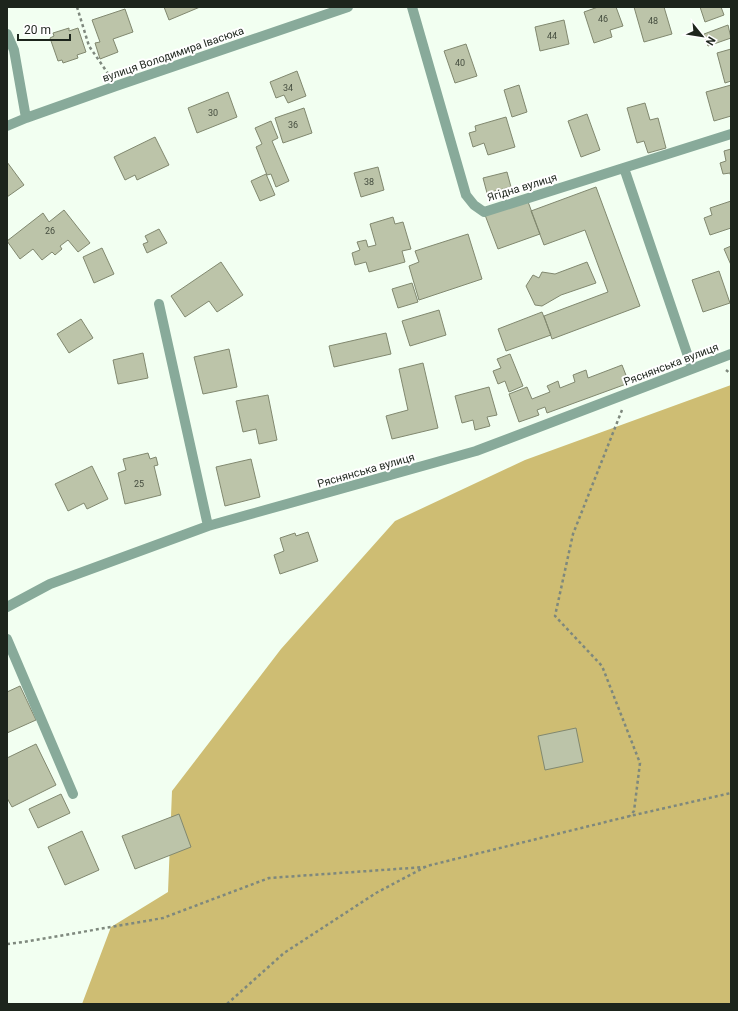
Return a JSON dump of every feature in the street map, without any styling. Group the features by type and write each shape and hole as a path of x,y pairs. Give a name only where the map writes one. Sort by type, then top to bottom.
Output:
{"street":[{"name":"вулиця Володимира Івасюка","path":"7,126 116,86 348,7"},
{"name":"Ягідна вулиця","path":"412,7 466,195 484,212 731,134"},
{"path":"7,34 14,50 26,118"},
{"path":"624,168 692,368"},
{"path":"159,304 208,526"},
{"name":"Ряснянська вулиця","path":"7,607 50,584 208,526 476,451 731,354"},
{"path":"7,639 74,794"}],"path":[{"path":"77,7 89,46 116,86"},
{"path":"629,393 573,534 555,616 602,666 640,763 634,811 630,816"},
{"path":"7,944 163,918 269,878 427,866 630,816 731,793"},
{"path":"227,1004 284,953 376,893 427,866"}],"shaded area":[{"path":"731,385 731,1004 82,1004 111,927 168,892 172,791 281,649 395,521 525,460"}],"building":[{"path":"164,7 200,7 169,20"},
{"path":"598,7 616,7 623,26 610,30 612,37 594,43 584,12"},
{"path":"634,7 664,7 672,34 644,42"},
{"path":"700,7 721,7 724,15 705,22"},
{"path":"125,9 133,32 113,39 118,52 100,59 95,43 100,42 92,20"},
{"path":"564,20 569,44 540,51 535,27"},
{"path":"728,25 731,38 708,46 704,34"},
{"path":"69,28 69,31 78,28 86,52 77,55 78,58 63,63 62,60 58,61 50,38 54,36 53,33"},
{"path":"466,44 477,76 455,83 444,51"},
{"path":"731,49 731,81 725,83 717,53"},
{"path":"297,71 306,96 288,103 284,95 276,98 270,82"},
{"path":"519,85 527,112 512,117 504,90"},
{"path":"731,85 731,116 714,121 706,92"},
{"path":"228,92 237,117 197,133 188,108"},
{"path":"645,103 650,120 658,118 666,148 648,153 644,141 637,143 627,108"},
{"path":"304,108 312,133 283,143 275,118"},
{"path":"587,114 600,150 581,157 568,121"},
{"path":"506,117 515,147 488,155 484,143 473,147 469,133 476,131 475,126"},
{"path":"271,121 278,138 272,141 289,181 276,187 271,174 267,175 256,147 262,144 255,128"},
{"path":"155,137 169,165 137,180 135,175 125,180 114,157"},
{"path":"731,149 731,178 730,173 723,174 720,163 726,161 724,151"},
{"path":"7,162 24,185 7,197"},
{"path":"378,167 384,190 361,197 354,173"},
{"path":"507,172 511,187 487,193 483,178"},
{"path":"266,174 275,195 260,201 251,181"},
{"path":"596,187 640,306 552,339 544,316 608,292 585,230 544,245 531,211"},
{"path":"527,199 540,234 498,249 485,215"},
{"path":"731,201 731,228 710,235 704,218 712,215 710,208"},
{"path":"64,210 90,243 78,252 68,240 60,246 62,249 55,255 52,252 42,260 33,249 20,259 7,241 43,213 49,222"},
{"path":"393,217 395,224 403,222 411,249 402,251 405,262 369,272 366,262 355,265 352,253 360,250 357,242 366,240 368,247 376,245 370,224"},
{"path":"159,229 167,243 147,253 143,244 148,242 145,236"},
{"path":"468,234 482,279 419,300 409,266 419,262 415,251"},
{"path":"731,246 731,265 724,249"},
{"path":"102,248 114,274 94,283 83,257"},
{"path":"221,262 243,295 217,312 209,301 185,317 171,296"},
{"path":"587,262 596,283 561,295 542,306 535,305 526,286 533,275 539,278 542,272 555,274"},
{"path":"719,271 730,303 703,312 692,280"},
{"path":"412,283 418,302 398,308 392,289"},
{"path":"439,310 446,335 410,346 402,321"},
{"path":"542,312 551,335 506,351 498,329"},
{"path":"81,319 93,338 69,353 57,334"},
{"path":"386,333 391,354 334,367 329,346"},
{"path":"229,349 237,387 203,394 194,357"},
{"path":"143,353 148,378 118,384 113,360"},
{"path":"510,354 523,386 509,392 505,381 498,384 493,371 501,368 497,359"},
{"path":"423,363 438,428 392,439 386,416 408,410 399,369"},
{"path":"622,365 629,383 547,413 545,407 537,410 539,415 519,422 509,394 527,387 532,399 550,392 547,386 558,381 560,388 575,382 573,375 586,370 588,378"},
{"path":"489,387 497,415 487,417 490,426 475,430 473,420 462,423 455,396"},
{"path":"268,395 277,440 259,444 256,429 243,432 236,401"},
{"path":"148,453 150,459 156,457 158,465 154,466 161,495 125,504 118,473 126,470 123,459"},
{"path":"251,459 260,497 225,506 216,467"},
{"path":"92,466 108,499 87,509 84,503 68,511 55,484"},
{"path":"308,532 318,561 280,574 274,555 284,551 280,538 295,533 296,536"},
{"path":"20,686 36,720 7,733 7,692"},
{"path":"576,728 583,762 545,770 538,736"},
{"path":"36,744 56,785 12,807 7,798 7,758"},
{"path":"61,794 70,813 38,828 29,809"},
{"path":"179,814 191,847 135,869 122,836"},
{"path":"82,831 99,870 65,885 48,847"}]}
